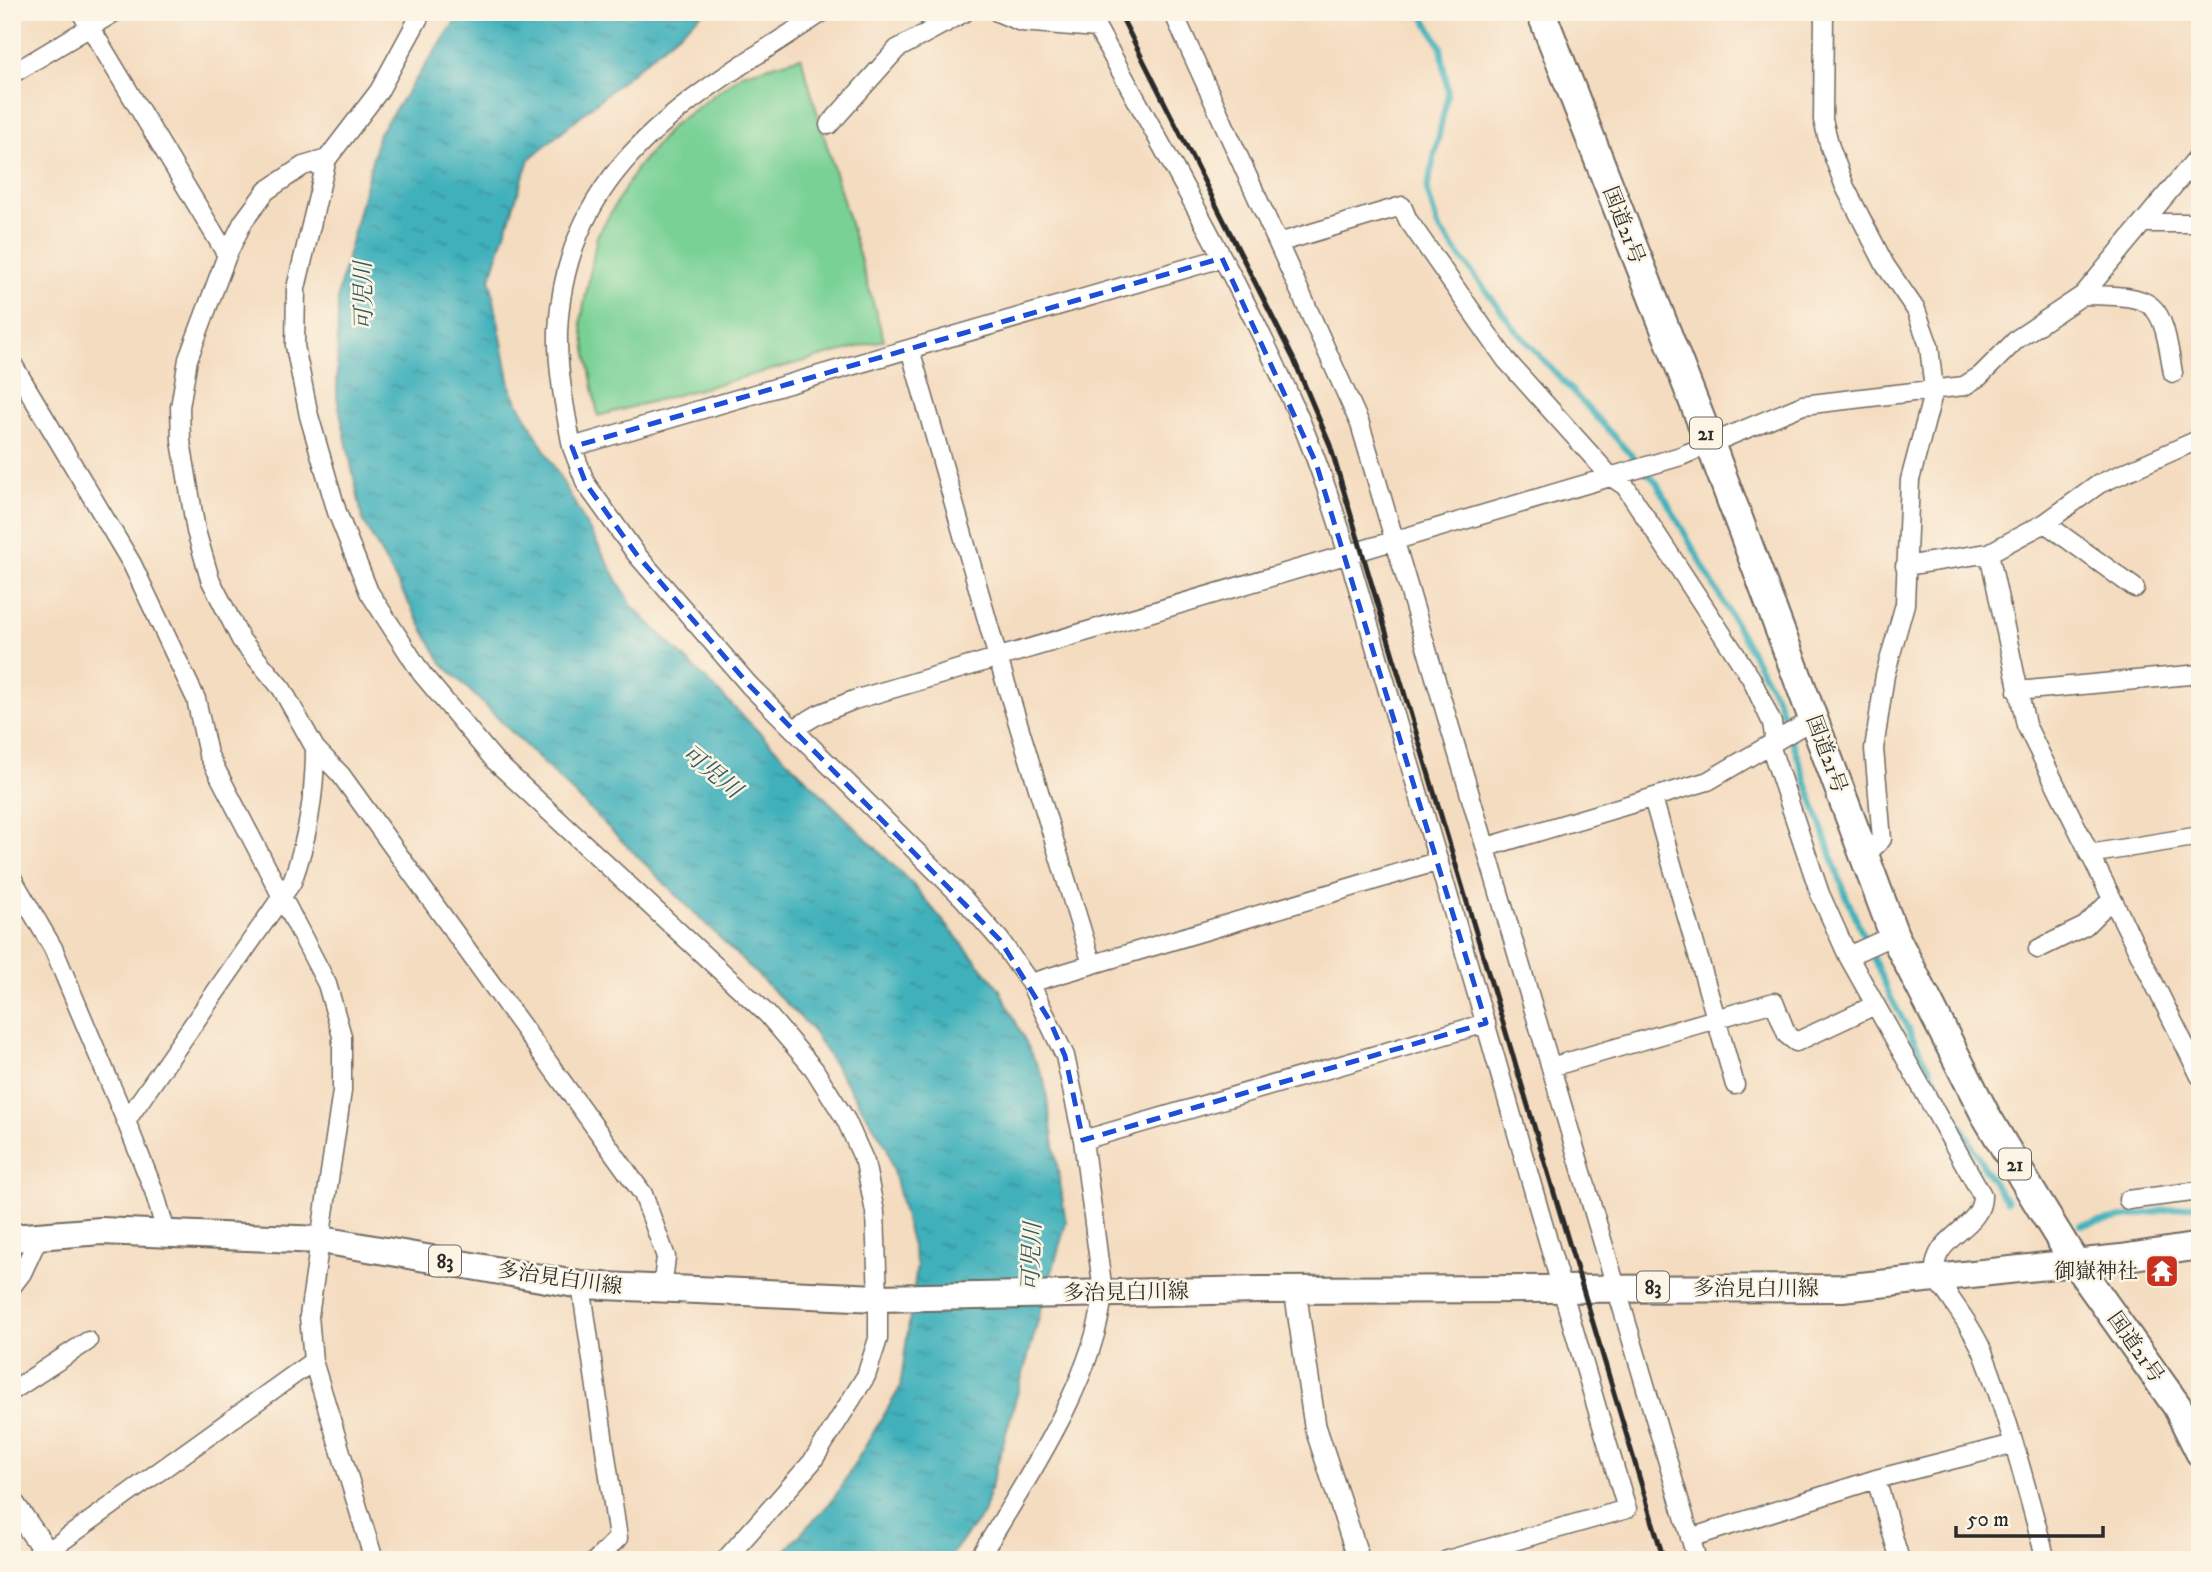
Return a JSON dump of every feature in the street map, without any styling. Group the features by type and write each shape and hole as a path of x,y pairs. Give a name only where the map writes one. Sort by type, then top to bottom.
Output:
{"highway":[{"name":"国道21号","path":"1541,12 1711,446 1894,935 1985,1114 2074,1261 2177,1406 2200,1452"}],"main road":[{"name":"多治見白川線","path":"12,1238 40,1234 166,1232 322,1240 582,1285 878,1298 1295,1290 1842,1288 2200,1246"},
{"path":"12,1503 49,1556"}],"street":[{"path":"12,74 85,20 115,12"},
{"path":"823,12 712,85 651,132 613,173 594,200 579,232 561,300 560,371 572,447 586,484 637,555 749,685 963,898 1000,940 1030,983 1065,1056 1083,1140 1103,1292 1094,1343 1062,1412 1046,1446 978,1560"},
{"path":"921,12 944,24"},
{"path":"829,125 897,50 965,12"},
{"path":"998,12 1097,27 1222,258 1296,409 1346,555 1439,861 1560,1290 1627,1509 1447,1560"},
{"path":"1173,12 1360,424 1697,1560"},
{"path":"1824,12 1823,120 1830,147 1845,187 1885,265 1916,310 1929,346 1934,390 1910,480 1905,604 1885,675 1874,749 1882,839 1865,856"},
{"path":"424,15 379,91 327,159 296,288 295,346 309,416 337,512 369,592 422,674 495,761 767,1014 814,1069 846,1120 865,1162 876,1212 878,1339 866,1376 812,1462 725,1560"},
{"path":"85,20 227,255"},
{"path":"795,729 819,714 854,700 1711,446 1803,405 1964,386 1980,376 2017,339 2083,295 2200,154"},
{"path":"327,159 303,166 266,191 243,222 227,255 188,359 180,407 181,441 196,531 211,579 242,640 282,689 315,747 341,775 643,1194 666,1257 662,1290"},
{"path":"1278,243 1402,205 1408,220 1506,360 1610,476 1625,486 1751,678 1772,723 1772,743 1820,894 1848,956 1982,1195 1982,1208 1948,1239 1939,1254 1936,1279 1983,1352 2014,1444 2046,1560"},
{"path":"2143,223 2200,223"},
{"path":"572,447 1222,258"},
{"path":"2083,295 2133,296 2149,305 2165,323 2173,373"},
{"path":"910,349 998,658 1091,964"},
{"path":"12,363 132,564 196,699 208,754 327,984 342,1036 342,1091 309,1316 313,1361 374,1560"},
{"path":"1905,566 1989,553 2045,523 2099,484 2200,439"},
{"path":"2045,523 2135,588"},
{"path":"1989,553 2025,725 2200,1076"},
{"path":"2017,691 2200,674"},
{"path":"1487,847 1707,781 1815,718"},
{"path":"126,1121 292,882 307,842 315,781 315,747"},
{"path":"1653,798 1735,1085"},
{"path":"2089,854 2200,836"},
{"path":"1030,983 1439,861"},
{"path":"12,877 53,948 154,1191 166,1232"},
{"path":"2038,949 2085,926 2111,900"},
{"path":"1848,956 1894,935"},
{"path":"1551,1068 1774,1002 1787,1035 1796,1042 1875,1005"},
{"path":"1083,1140 1486,1023"},
{"path":"2128,1200 2200,1191"},
{"path":"12,1286 22,1273 40,1234"},
{"path":"582,1285 618,1538 596,1560"},
{"path":"1295,1290 1315,1426 1359,1560"},
{"path":"12,1391 88,1341"},
{"path":"49,1556 313,1361"},
{"path":"1690,1538 1876,1479 2014,1444"},
{"path":"1876,1479 1900,1560"}],"highlighted area":[{"path":"1222,258 1316,463 1486,1023 1083,1140 1065,1056 1050,1021 1000,940 749,685 637,555 586,484 572,447"}],"green space":[{"path":"801,57 884,340 598,416 581,321 597,236 637,168 672,126 742,74"}],"water":[{"name":"可児川","path":"462,12 704,12 529,159 490,279 511,390 632,606 913,885 999,988 1044,1079 1066,1223 983,1514 947,1560 776,1560 833,1500 900,1388 917,1266 887,1147 810,1027 442,663 363,521 337,397 338,294 379,133"}],"waterway":[{"path":"1421,12 1441,47 1448,93 1427,190 1438,227 1515,329 1656,482 1778,700 1843,889 1891,998 1989,1176 2007,1201"},
{"path":"2080,1225 2200,1204"}],"railway":[{"path":"1119,12 1294,360 1330,445 1664,1560"}],"place":[{"name":"御嶽神社","path":"2162,1271"}]}
